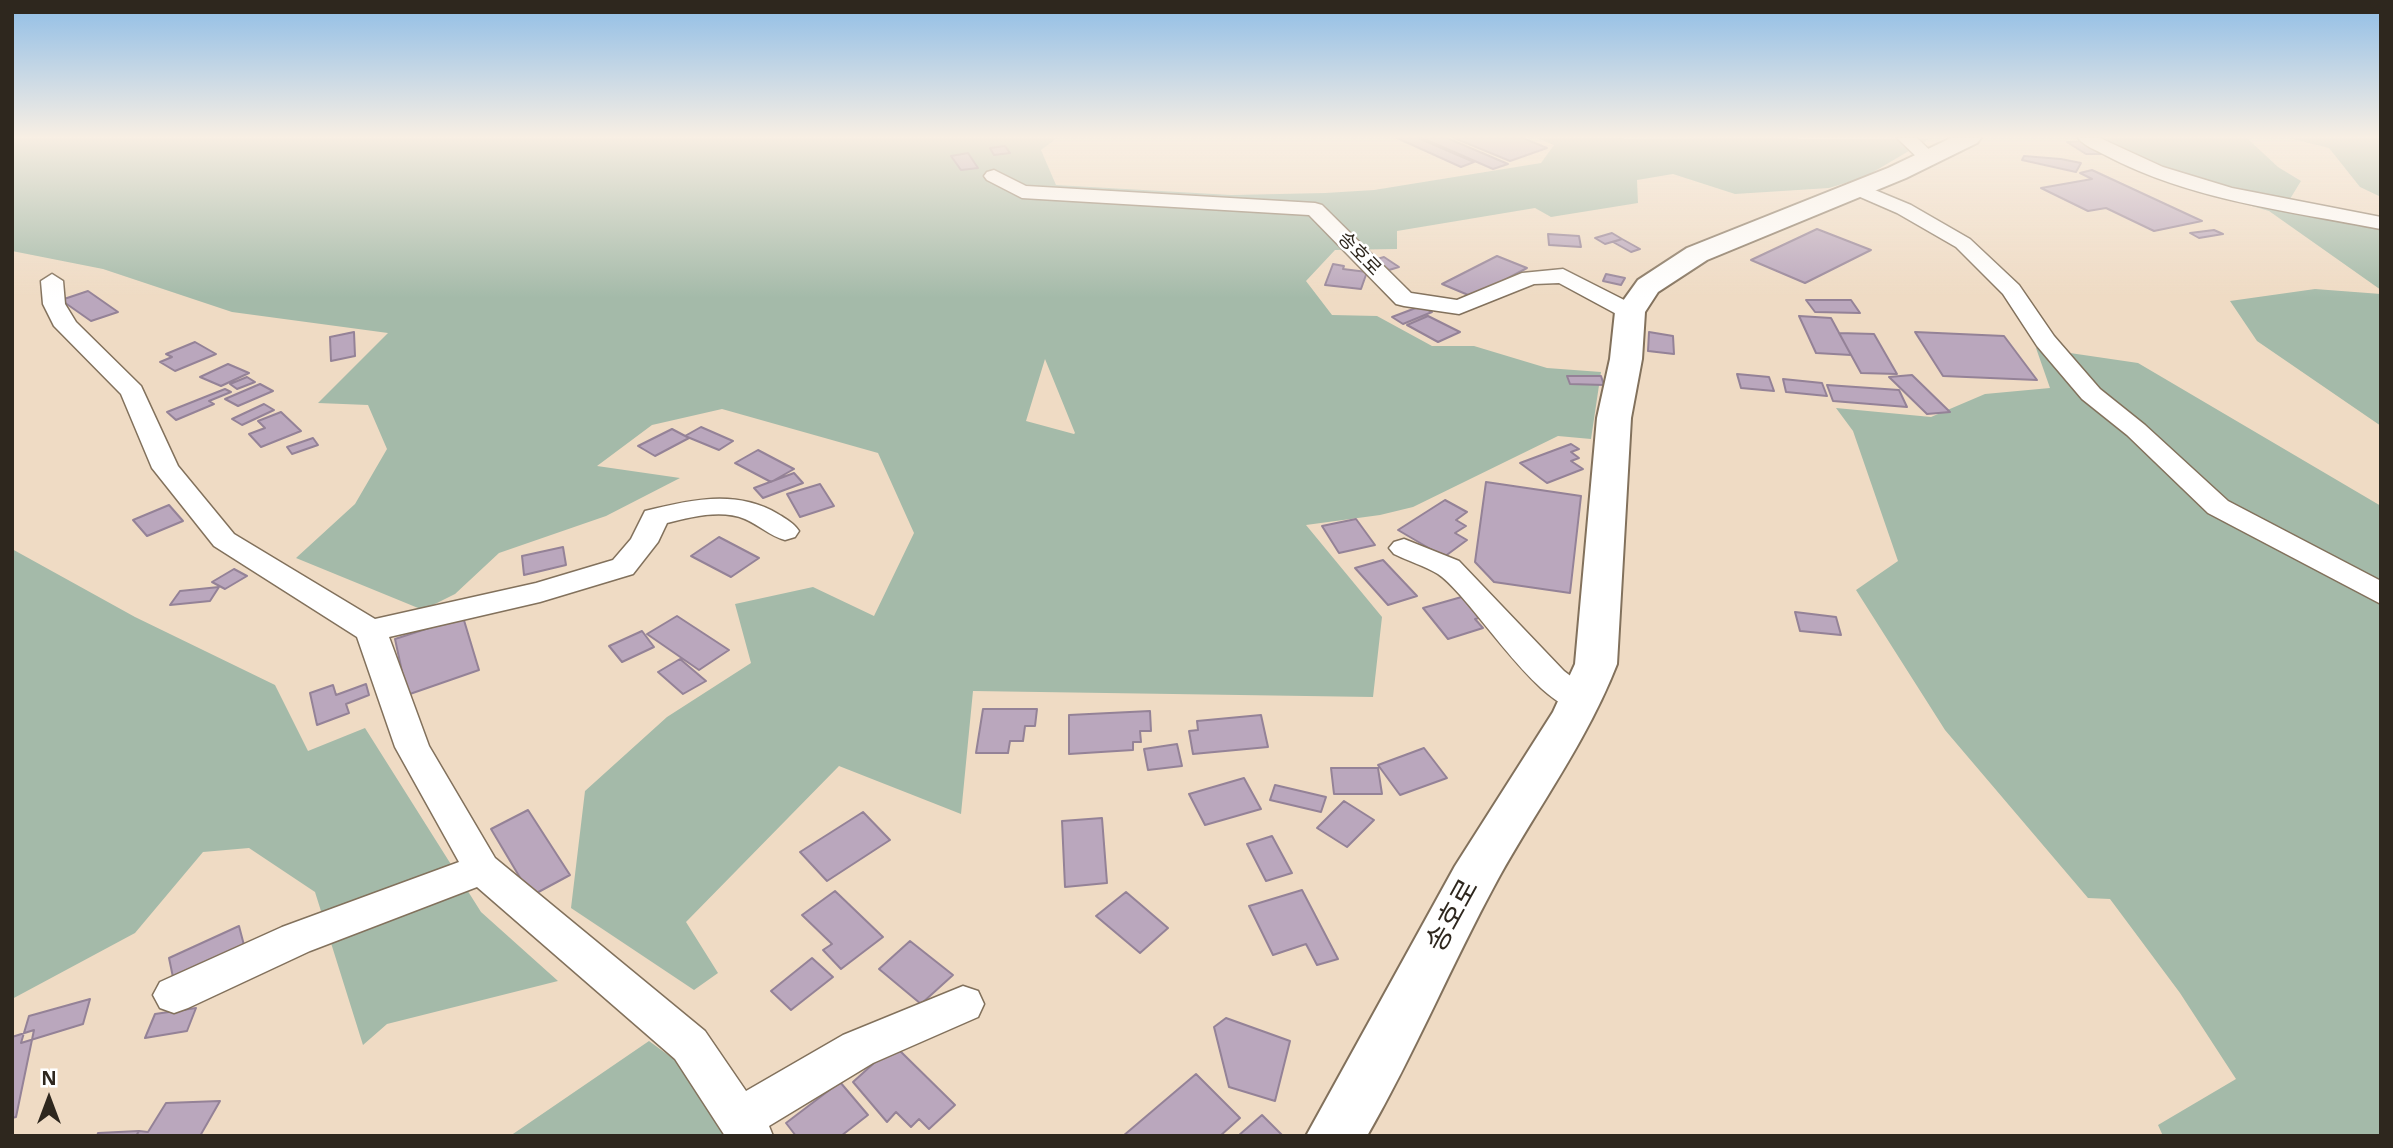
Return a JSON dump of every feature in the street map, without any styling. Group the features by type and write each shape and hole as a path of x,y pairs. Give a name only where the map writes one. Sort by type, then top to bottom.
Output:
{"main road":[{"path":"1630,312 1648,286 1697,254 1852,192"},
{"name":"송호로","path":"1335,1136 1494,843 1554,753 1582,702 1596,664 1614,418 1626,359 1630,312"}],"street":[{"name":"송호로","path":"1020,192 1315,209 1404,299 1459,307 1530,278 1563,276 1630,312"},
{"path":"1864,192 1905,209 1963,243 2011,290 2045,341 2091,394 2136,429 2218,507 2381,594"},
{"path":"2235,192 2381,223"},
{"path":"52,281 54,304 66,326 132,391 165,468 224,540 371,631 412,747 482,869 690,1045 745,1127 858,1049 963,1004"},
{"path":"371,631 540,592 623,567 644,542 655,517 694,507 719,506 752,512 785,531"},
{"path":"1404,548 1449,568 1552,679 1582,702"},
{"path":"174,995 296,939 482,869"}],"green space":[{"path":"12,192 1171,192 1231,195 1348,192 1638,192 1638,203 1551,217 1535,208 1397,231 1397,249 1335,250 1306,281 1332,315 1377,316 1432,346 1474,346 1547,368 1601,372 1591,439 1558,436 1413,507 1380,515 1306,525 1382,617 1373,697 973,691 961,814 839,766 686,922 718,973 694,990 571,908 585,791 667,717 751,663 735,604 813,587 874,616 914,533 878,453 722,409 652,425 597,466 680,478 606,516 499,553 455,594 423,610 296,558 355,504 387,449 368,405 318,403 388,333 232,312 103,269 12,251","holes":["1045,359 1075,433 1026,421"]},
{"path":"1727,192 1773,192 1735,194"},
{"path":"2254,192 2295,192 2290,199"},
{"path":"2370,192 2381,192 2381,197"},
{"path":"2214,195 2381,226 2381,290 2269,211"},
{"path":"2315,289 2381,294 2381,426 2257,341 2230,301"},
{"path":"2036,348 2138,363 2381,506 2381,1136 2163,1136 2158,1125 2236,1079 2180,993 2110,899 2088,898 1945,730 1856,590 1898,561 1853,431 1836,408 1931,417 1985,394 2050,388"},
{"path":"12,549 135,617 275,685 308,751 365,728 481,912 558,981 387,1024 363,1045 315,892 249,848 203,852 135,933 12,999"},
{"path":"649,1041 705,1082 735,1136 510,1136"}],"building":[{"path":"2048,192 2139,192 2202,221 2154,231 2106,208 2088,211"},
{"path":"1817,229 1871,250 1805,283 1751,260"},
{"path":"2214,230 2223,234 2199,238 2190,233"},
{"path":"1612,233 1622,239 1605,244 1595,238"},
{"path":"1548,234 1579,236 1581,247 1549,245"},
{"path":"1622,239 1640,249 1631,252 1613,242"},
{"path":"1497,256 1527,268 1473,297 1442,284"},
{"path":"1384,257 1399,267 1389,270 1374,260"},
{"path":"1333,264 1344,266 1343,269 1367,272 1361,289 1325,285"},
{"path":"1606,274 1625,278 1621,285 1603,281"},
{"path":"88,291 118,312 91,321 61,300"},
{"path":"1806,300 1851,300 1860,313 1815,312"},
{"path":"1421,306 1432,312 1403,324 1392,317"},
{"path":"1428,316 1460,332 1438,342 1407,325"},
{"path":"1799,316 1831,318 1851,355 1816,353"},
{"path":"354,332 355,356 331,361 330,337"},
{"path":"1649,332 1673,336 1674,354 1648,351"},
{"path":"1915,332 2004,336 2037,380 1943,376"},
{"path":"1839,333 1874,334 1897,374 1861,373"},
{"path":"195,342 216,354 175,371 160,362 172,357 166,354"},
{"path":"228,364 249,373 221,386 200,377"},
{"path":"1737,374 1769,377 1774,391 1741,388"},
{"path":"1912,375 1950,412 1927,414 1889,377"},
{"path":"1567,376 1601,376 1604,385 1570,384"},
{"path":"247,377 255,382 237,389 230,384"},
{"path":"1783,379 1822,383 1827,396 1786,392"},
{"path":"260,384 273,391 238,406 225,399"},
{"path":"1827,385 1899,390 1907,407 1833,401"},
{"path":"225,389 231,392 209,401 214,404 176,420 167,412"},
{"path":"264,404 274,410 242,425 232,419"},
{"path":"281,412 301,431 261,447 249,434 265,428 258,421"},
{"path":"701,427 733,441 719,450 685,436"},
{"path":"672,429 689,438 655,456 638,446"},
{"path":"313,438 318,445 292,454 287,447"},
{"path":"1571,444 1579,449 1571,452 1579,458 1571,461 1583,469 1547,483 1520,463"},
{"path":"758,450 794,469 771,482 735,463"},
{"path":"794,473 803,483 763,498 754,488"},
{"path":"1486,482 1581,496 1570,593 1494,582 1475,562"},
{"path":"820,484 834,506 800,517 787,494"},
{"path":"1445,500 1467,512 1456,520 1466,526 1455,533 1467,540 1444,557 1398,530"},
{"path":"169,505 183,521 147,536 133,520"},
{"path":"1356,519 1375,545 1339,553 1322,526"},
{"path":"719,537 759,558 731,577 691,556"},
{"path":"563,547 566,565 524,575 522,556"},
{"path":"1383,560 1417,596 1388,605 1355,568"},
{"path":"234,569 247,576 225,589 212,582"},
{"path":"219,587 210,601 170,605 180,591"},
{"path":"1465,596 1483,617 1475,619 1483,628 1448,639 1423,608"},
{"path":"1795,612 1836,617 1841,635 1800,631"},
{"path":"677,616 729,650 699,670 647,634"},
{"path":"463,617 479,670 407,695 395,639"},
{"path":"642,631 654,647 622,662 609,646"},
{"path":"680,659 706,681 683,694 658,672"},
{"path":"366,684 369,695 346,704 349,713 317,725 310,693 333,685 336,695"},
{"path":"983,709 1037,709 1035,726 1025,726 1023,741 1010,741 1008,753 976,753"},
{"path":"1150,711 1151,731 1140,731 1141,742 1133,742 1133,750 1069,754 1069,715"},
{"path":"1261,715 1268,747 1193,754 1189,731 1198,730 1197,721"},
{"path":"1177,744 1182,766 1148,770 1144,749"},
{"path":"1424,748 1447,778 1400,795 1378,765"},
{"path":"1331,768 1378,768 1382,794 1334,794"},
{"path":"1244,778 1261,809 1205,825 1189,794"},
{"path":"1275,785 1326,797 1321,812 1270,800"},
{"path":"1344,801 1374,820 1347,847 1317,828"},
{"path":"528,810 570,875 531,896 491,829"},
{"path":"863,812 890,840 827,881 800,852"},
{"path":"1102,818 1107,883 1065,887 1062,821"},
{"path":"1272,836 1292,873 1266,881 1247,844"},
{"path":"1302,890 1338,959 1317,965 1306,944 1273,955 1249,906"},
{"path":"835,891 883,937 841,969 823,950 832,944 802,915"},
{"path":"1126,892 1168,928 1140,953 1096,916"},
{"path":"239,926 245,949 174,982 169,958"},
{"path":"910,941 953,975 921,1004 879,969"},
{"path":"812,958 833,977 791,1010 771,991"},
{"path":"90,999 83,1024 21,1043 29,1016"},
{"path":"196,1008 187,1031 145,1038 155,1014"},
{"path":"1226,1018 1290,1041 1275,1101 1229,1087 1214,1027"},
{"path":"34,1030 16,1117 12,1118 12,1037"},
{"path":"894,1045 955,1105 929,1129 919,1119 911,1127 896,1112 887,1122 853,1082"},
{"path":"1196,1074 1240,1118 1220,1136 1123,1136"},
{"path":"840,1082 868,1115 841,1136 796,1136 786,1123"},
{"path":"220,1101 200,1136 136,1136 139,1131 148,1132 166,1103"},
{"path":"1262,1115 1283,1136 1238,1136"},
{"path":"139,1131 136,1136 97,1136 98,1133"}]}
